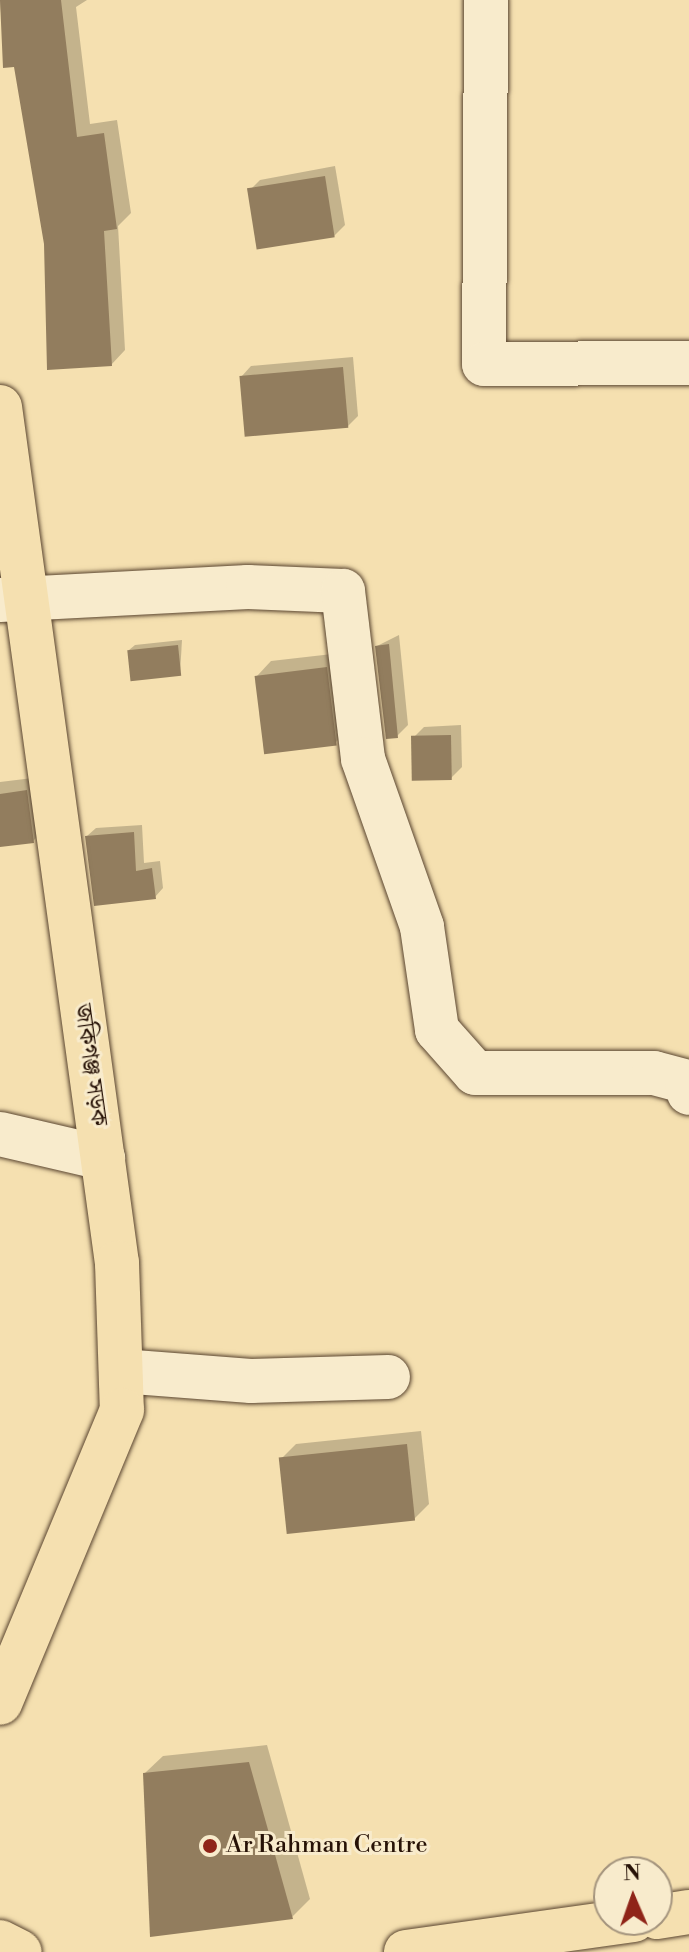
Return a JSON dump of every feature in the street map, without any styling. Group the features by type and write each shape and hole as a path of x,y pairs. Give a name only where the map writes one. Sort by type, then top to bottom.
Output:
{"main road":[{"name":"জকিগঞ্জ সড়ক","path":"0,407 13,599 103,1158 122,1410 0,1703"},
{"path":"406,1952 593,1926"},
{"path":"0,1942 20,1952"}],"street":[{"path":"486,0 484,364 689,363"},
{"path":"13,599 248,587 343,591 363,759 422,927 437,1030 475,1073 654,1073 687,1082 689,1093"},
{"path":"0,1134 103,1158"},
{"path":"121,1371 251,1381 388,1377"}],"building":[{"path":"0,0 61,0 77,137 104,133 117,229 104,231 112,366 47,370 44,244 14,67 3,68"},
{"path":"325,176 335,237 257,250 247,188"},
{"path":"343,367 348,428 245,437 239,376"},
{"path":"389,644 398,738 386,739 375,646"},
{"path":"178,645 181,676 131,681 127,650"},
{"path":"327,667 337,745 264,754 255,676"},
{"path":"451,735 452,780 412,781 411,736"},
{"path":"27,790 34,843 0,847 0,794"},
{"path":"134,832 136,871 152,868 156,899 94,906 85,836"},
{"path":"407,1444 415,1521 287,1534 279,1457"},
{"name":"Ar Rahman Centre","path":"249,1762 293,1919 150,1937 143,1773"}],"place":[{"name":"Ar Rahman Centre","path":"210,1846"}]}
